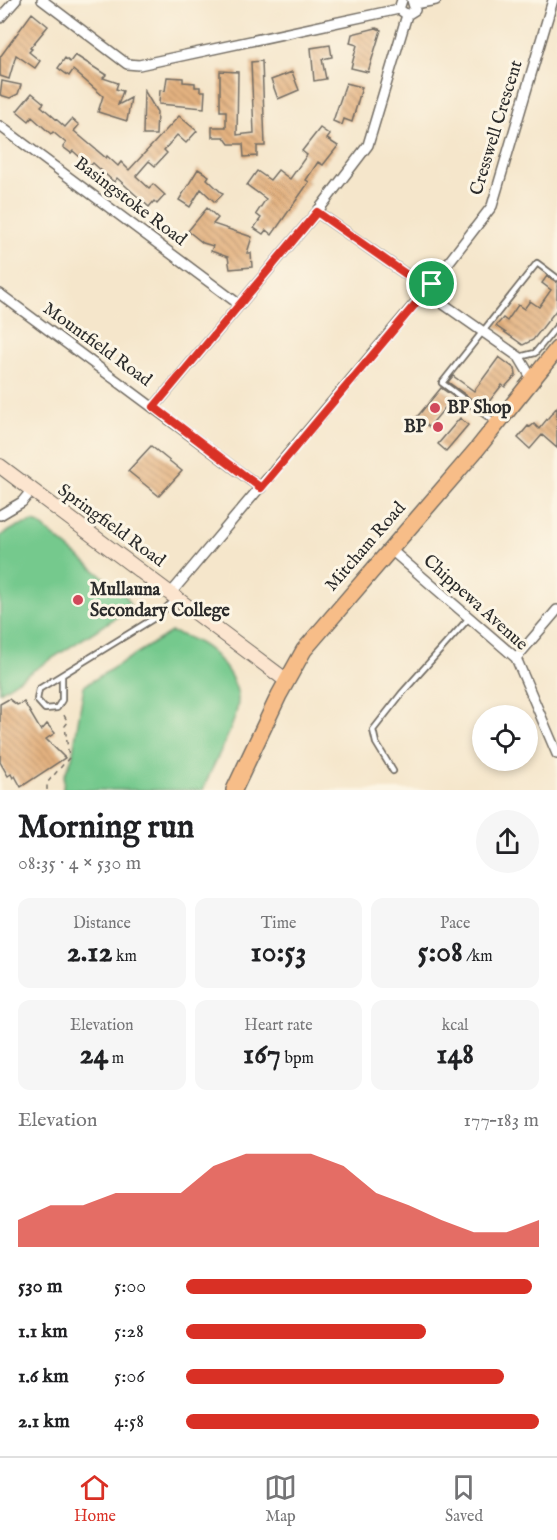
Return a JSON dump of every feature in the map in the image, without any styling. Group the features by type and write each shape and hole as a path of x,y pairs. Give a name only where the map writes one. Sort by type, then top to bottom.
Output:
{"main road":[{"name":"Mitcham Road","path":"234,790 304,650 497,423 532,379 541,357 557,349"},
{"name":"Springfield Road","path":"0,466 287,681"}],"street":[{"path":"0,18 16,0"},
{"path":"42,0 127,64 139,65 400,4 407,15 368,145 317,212 154,407"},
{"path":"407,15 414,12 414,2 436,0"},
{"name":"Cresswell Crescent","path":"432,284 492,206 553,0"},
{"name":"Basingstoke Road","path":"0,126 240,305"},
{"path":"317,212 420,284"},
{"path":"175,595 261,488 434,289 432,284 427,282 420,284"},
{"path":"420,284 418,292 482,331 519,357 532,379"},
{"name":"Mountfield Road","path":"0,294 261,488"},
{"path":"0,515 22,502 33,490"},
{"name":"Chippewa Avenue","path":"390,549 516,658 557,754"},
{"path":"516,658 557,610"}],"lane":[{"path":"497,423 442,383 537,263 557,278"},
{"path":"519,357 541,357 557,326"},
{"path":"62,675 62,700 51,710 45,709 37,700 39,689 156,617 175,595"},
{"path":"393,771 376,743 373,730 402,693 469,618"}],"path":[{"path":"47,790 47,783 69,758 65,726 67,719 58,706"}],"green space":[{"path":"33,522 39,524 126,596 131,608 0,692 0,536 18,526"},
{"path":"171,632 192,639 211,651 230,675 238,695 234,720 203,790 63,790 64,776 72,758 84,686"}],"building":[{"path":"32,13 48,26 29,52 40,61 35,68 16,55 9,79 0,76 0,57"},
{"path":"376,28 381,30 368,72 351,68 357,45 350,43 352,34"},
{"path":"330,45 332,57 322,59 326,79 314,81 311,48"},
{"path":"75,55 106,75 103,78 118,83 116,89 123,91 118,105 131,98 127,121 98,112 103,96 73,70 69,76 58,68 65,58 70,62"},
{"path":"262,61 265,146 257,146 257,156 244,157 243,144 229,144 224,137 212,137 212,127 226,127 226,111 220,111 220,71 238,72 237,135 254,133 251,62"},
{"path":"292,72 299,90 278,99 271,80"},
{"path":"167,77 183,78 183,82 195,83 195,87 200,87 200,91 205,91 204,108 159,104 160,90 165,91"},
{"path":"2,81 21,85 18,94 10,98 0,95"},
{"path":"346,83 362,87 352,122 344,119 342,125 333,121"},
{"path":"144,90 157,112 156,135 143,135"},
{"path":"32,93 44,103 41,106 65,127 72,119 79,125 74,131 106,158 107,156 118,166 121,162 129,170 179,116 197,131 186,143 177,135 164,150 167,153 155,166 149,161 136,176 149,188 153,184 165,195 157,204 154,201 149,207 117,178 114,182 93,163 90,166 73,151 71,153 63,147 66,143 53,132 51,134 32,117 29,121 17,111"},
{"path":"320,128 330,135 327,139 338,146 323,165 318,162 306,180 309,182 272,235 266,230 263,234 254,228 261,218 256,214 266,199 247,185 257,171 270,180 278,170 290,179 307,155 302,151"},
{"path":"198,169 209,176 207,179 223,194 215,202 201,189 190,207 179,200"},
{"path":"207,208 218,218 213,224 252,237 247,253 251,253 252,267 230,269 228,257 211,251 213,246 203,243 188,231"},
{"path":"547,276 557,282 557,309 533,340 523,345 496,326 503,318 507,321 518,305 524,309 530,301 539,307 551,290 542,283"},
{"path":"499,357 515,369 516,375 505,387 502,385 484,408 448,382 453,376 474,391"},
{"name":"BP Shop","path":"441,388 454,397 429,427 417,417"},
{"path":"557,407 557,448 542,435 530,449 518,438 528,426 534,424 539,429"},
{"path":"460,418 468,425 446,451 438,444"},
{"path":"151,446 182,471 159,496 128,471"},
{"path":"9,699 17,705 24,702 41,731 47,724 55,733 46,739 65,758 21,787 15,776 13,778 11,774 8,776 0,762 0,704"}],"place":[{"name":"BP Shop","path":"435,408"},
{"name":"BP","path":"438,427"},
{"name":"Mullauna Secondary College","path":"78,600"}],"route":[{"path":"317,212 420,284 427,282 432,284 434,291 432,296 428,298 422,296 261,488 154,407 317,212"}]}
